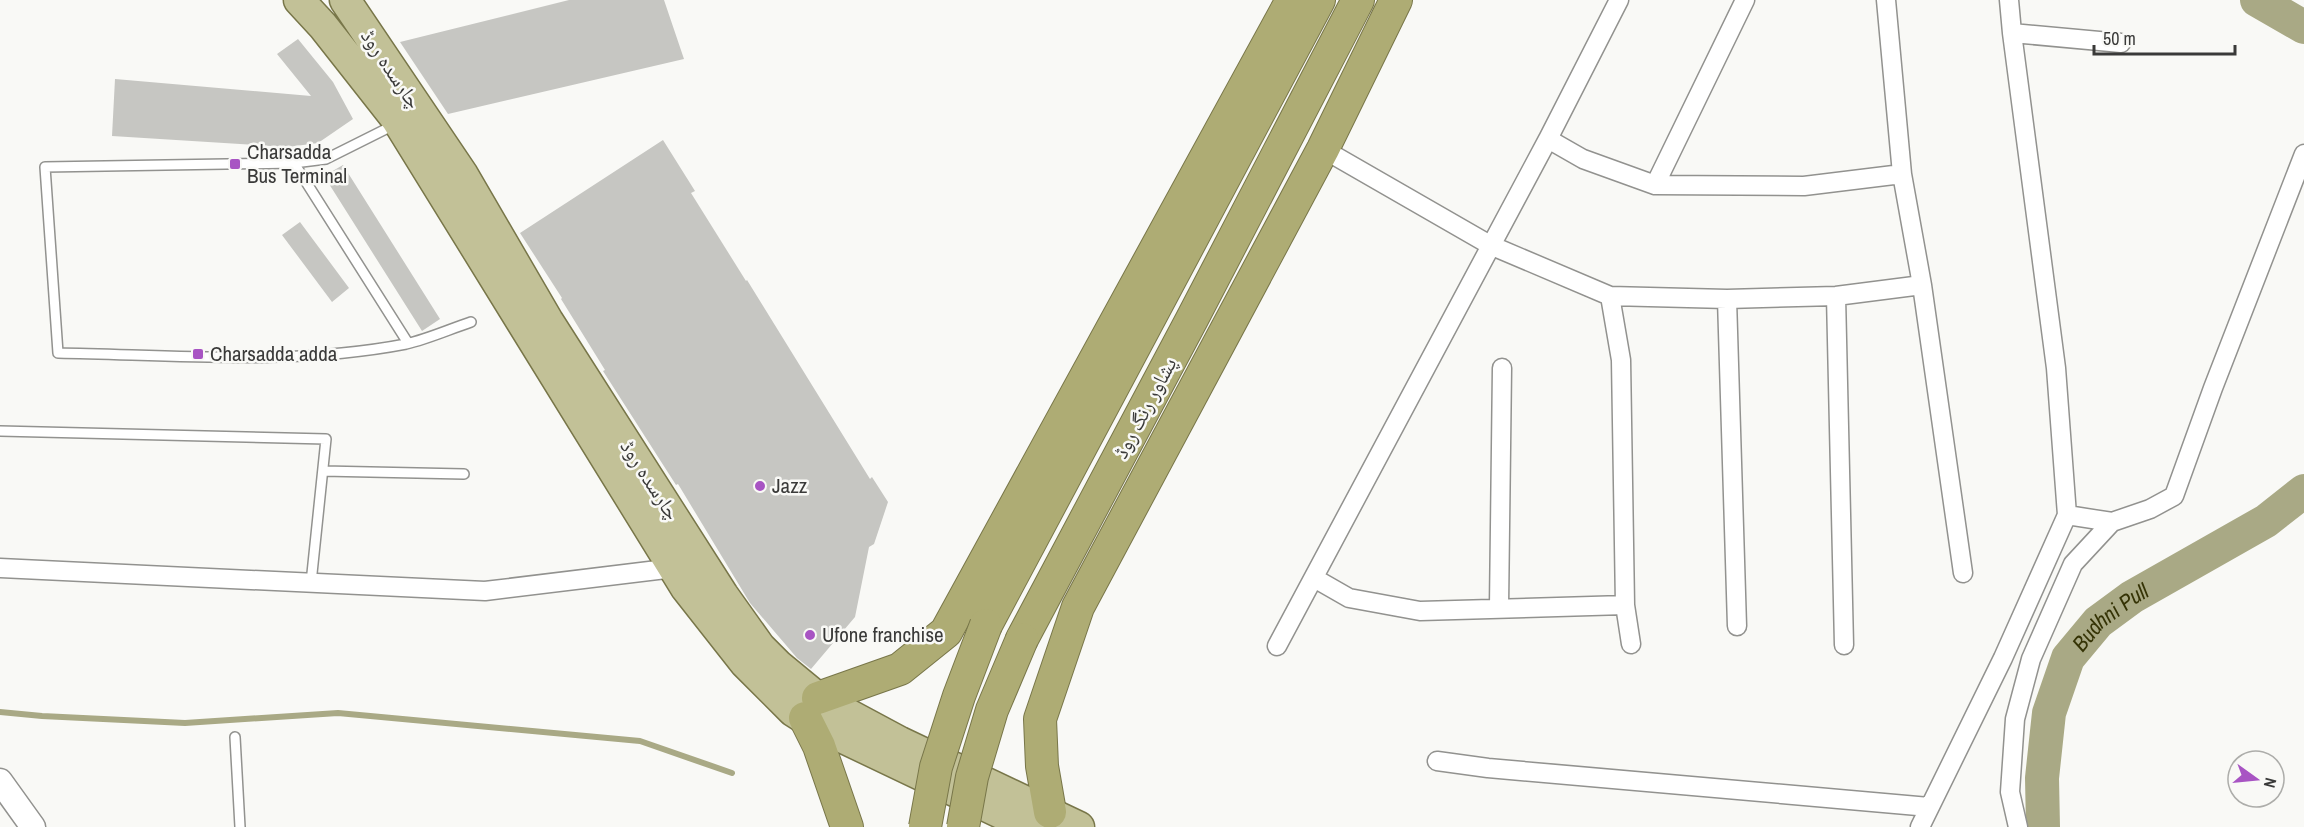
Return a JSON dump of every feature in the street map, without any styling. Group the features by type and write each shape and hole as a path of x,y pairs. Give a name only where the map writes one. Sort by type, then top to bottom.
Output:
{"highway":[{"path":"847,827 819,746 812,708 900,669 946,632 1292,0"},
{"name":"پشاور رنگ روڈ","path":"925,827 936,767 959,696 986,625 1319,0"},
{"name":"پشاور رنگ روڈ","path":"963,827 972,777 992,710 1022,639 1358,0"},
{"path":"1040,820 1042,766 1040,719 1078,607 1323,149 1396,0"}],"main road":[{"name":"چارسدہ روڈ","path":"299,0 463,175 548,321 738,617 760,647 812,708 900,742 1040,820 1079,827"},
{"name":"چارسدہ روڈ","path":"345,0 409,116 686,588 745,663 793,711 812,708"}],"street":[{"path":"1277,646 1548,139 1619,0"},
{"path":"1655,185 1745,0"},
{"path":"1886,0 1902,174 1922,285 1963,573"},
{"path":"1920,827 2003,658 2067,515 2056,368 2009,0"},
{"path":"2012,33 2121,43"},
{"path":"1548,139 1583,159 1655,185 1804,186 1902,174"},
{"path":"1323,149 1490,245 1610,296 1727,299 1836,296 1922,285"},
{"path":"2067,515 2112,522 2150,509 2174,496 2213,388 2304,154"},
{"path":"1610,296 1622,360 1625,605 1631,644"},
{"path":"1836,296 1844,645"},
{"path":"1727,299 1737,626"},
{"path":"1499,607 1502,368"},
{"path":"2018,827 2010,792 2015,719 2031,659 2073,564 2112,522"},
{"path":"0,568 485,591 674,568"},
{"path":"1314,579 1349,598 1420,611 1625,605"},
{"path":"1437,761 1488,768 1929,807"},
{"path":"0,781 33,827"}],"lane":[{"path":"409,116 375,136 326,159 294,163 45,167 58,353 283,357 343,353 408,343 471,322"},
{"path":"294,163 408,343"},
{"path":"0,431 326,439 311,583"},
{"path":"323,471 464,474"},
{"path":"235,737 240,827"}],"building":[{"path":"569,0 664,0 684,59 448,114 400,42"},
{"path":"298,39 333,82 353,119 318,143 288,147 112,136 115,79 311,96 277,54"},
{"path":"663,140 695,191 691,193 870,479 872,477 888,502 874,544 869,547 855,617 811,669 797,658 750,603 678,484 676,485 603,371 605,370 562,298 520,233"},
{"path":"343,165 440,319 422,331 324,176"},
{"path":"300,222 349,288 332,302 282,235"}],"waterway":[{"name":"Budhni Pull","path":"2257,0 2304,27"},
{"name":"Budhni Pull","path":"2043,827 2042,778 2049,713 2068,658 2098,622 2132,597 2266,521 2304,491"},
{"path":"0,712 185,723 338,713 640,741 732,773"}],"place":[{"name":"Charsadda Bus Terminal","path":"235,164"},
{"name":"Charsadda adda","path":"198,354"},
{"name":"Jazz","path":"760,486"},
{"name":"Ufone franchise","path":"810,635"}]}
